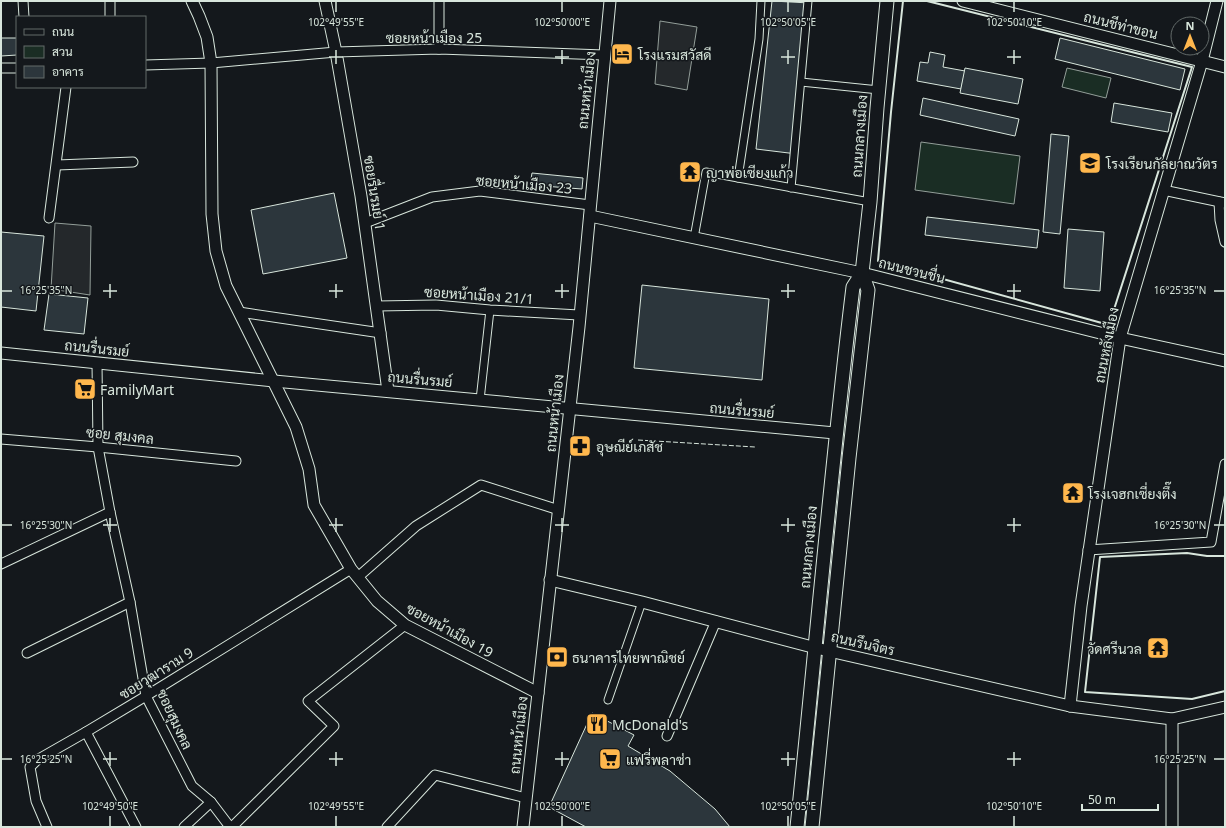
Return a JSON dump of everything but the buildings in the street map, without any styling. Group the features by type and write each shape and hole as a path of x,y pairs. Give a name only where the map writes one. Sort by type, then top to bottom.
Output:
{"main road":[{"name":"ถนนกลางเมือง","path":"812,827 868,290 862,273 870,202 887,1"},
{"name":"ถนนกลางเมือง","path":"797,827 816,648 835,433 853,287 862,273"},
{"path":"835,433 852,436"}],"street":[{"path":"23,1 24,16"},
{"path":"110,1 110,16"},
{"name":"ซอยหน้าเมือง 19","path":"192,1 207,37 211,63 212,214 216,251 226,286 296,427 309,469 314,505 355,573 377,601 405,625 538,693"},
{"name":"ซอยรื่นรมย์ 1","path":"325,1 336,52 365,223 388,391"},
{"path":"439,1 439,49"},
{"name":"ถนนหน้าเมือง","path":"523,827 580,315 610,1"},
{"path":"738,178 759,39 761,1"},
{"path":"791,188 808,1"},
{"name":"ถนนชีท่าขอน","path":"963,1 1225,67"},
{"name":"ถนนหลังเมือง","path":"1070,706 1088,550 1120,338 1202,61 1217,1"},
{"name":"ซอยหน้าเมือง 25","path":"146,65 211,63 336,52 439,49 604,55"},
{"path":"1,68 16,68"},
{"path":"801,82 879,90"},
{"path":"49,218 66,88"},
{"path":"57,164 133,162"},
{"path":"694,238 706,172 870,202"},
{"path":"1163,190 1222,202 1220,220 1225,242"},
{"name":"ซอยหน้าเมือง 23","path":"365,223 432,197 480,191 590,210"},
{"name":"ถนนชวนชื่น","path":"590,210 694,238 862,273 1120,338 1225,361"},
{"name":"ซอยหน้าเมือง 21/1","path":"377,306 436,305 490,310 580,315"},
{"path":"480,400 490,310"},
{"path":"239,312 380,333"},
{"name":"ถนนรื่นรมย์","path":"1,353 274,381 835,433"},
{"name":"ซอยสุมงคล","path":"97,363 98,447 110,512 130,602 146,696 192,786 211,802 231,827 334,726 308,702 405,625"},
{"name":"ซอย สุมงคล","path":"1,439 236,461"},
{"path":"1088,550 1210,542 1225,464"},
{"name":"ซอยวุฒาราม 9","path":"47,827 36,801 30,767 36,760 355,573 416,526 481,485 559,510"},
{"path":"1,564 110,512"},
{"name":"ถนนรึนจิตร","path":"550,580 642,602 816,648 1070,706 1172,719"},
{"path":"27,653 130,602"},
{"path":"608,700 642,602"},
{"path":"667,736 716,621"},
{"path":"1172,827 1172,719 1225,707"},
{"path":"86,732 136,827"},
{"path":"387,827 435,775 526,798"},
{"path":"184,827 211,802"}],"green space":[{"path":"1067,68 1111,78 1106,98 1062,87"},
{"path":"921,142 1020,156 1014,204 915,190"}],"shaded area":[{"path":"660,21 697,27 687,90 655,84"},
{"path":"55,223 91,226 90,295 51,289"}],"fence":[{"path":"638,440 755,447"}],"wall":[{"path":"903,1 891,112 878,261 1109,325 1192,67 927,1"},
{"path":"1225,556 1207,556 1187,553 1100,557 1085,692 1192,699 1225,691"}],"place":[{"name":"โรงแรมสวัสดี","path":"622,54"},
{"name":"โรงเรียนกัลยาณวัตร","path":"1090,163"},
{"name":"ญาพ่อเซียงแก้ว","path":"690,172"},
{"name":"FamilyMart","path":"85,389"},
{"name":"อุษณีย์เภสัช","path":"580,446"},
{"name":"โรงเจฮกเซี่ยงตึ๊ง","path":"1073,493"},
{"name":"วัดศรีนวล","path":"1158,648"},
{"name":"ธนาคารไทยพาณิชย์","path":"557,657"},
{"name":"McDonald's","path":"597,724"},
{"name":"แฟรี่พลาซ่า","path":"610,759"}]}
